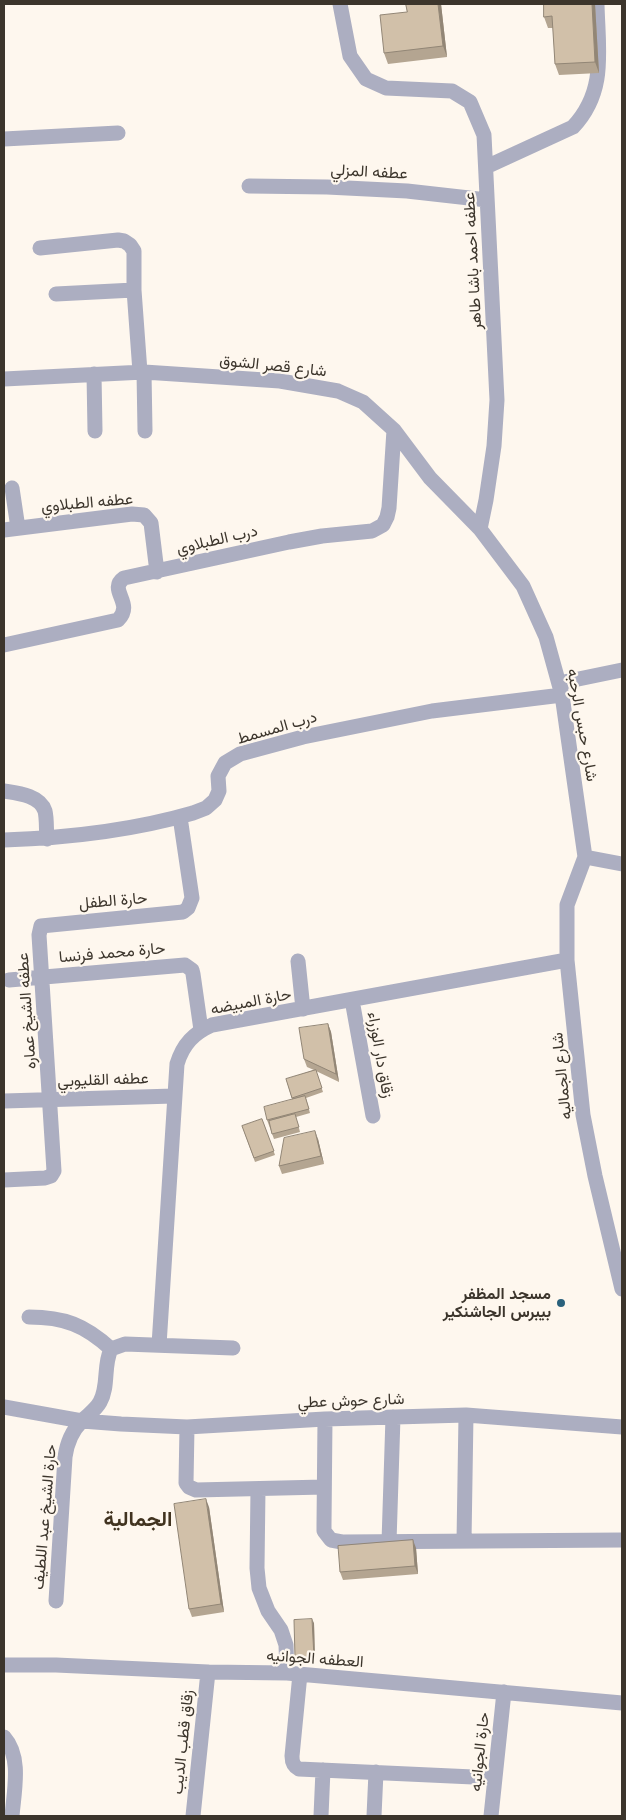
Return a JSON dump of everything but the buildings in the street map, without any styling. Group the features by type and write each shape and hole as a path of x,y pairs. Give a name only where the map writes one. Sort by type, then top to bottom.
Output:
{"street":[{"name":"عطفه احمد باشا طاهر","path":"340,4 350,56 366,79 386,88 452,91 470,102 484,135 497,400 492,455 480,529"},
{"path":"486,166 573,127 583,117 592,101 599,73 597,4"},
{"path":"4,139 118,133"},
{"name":"عطفه المزلي","path":"249,186 408,191 488,200"},
{"path":"40,248 124,241 134,251 134,290 142,372 145,431"},
{"path":"56,294 134,290"},
{"name":"شارع قصر الشوق","path":"4,379 142,372 280,381 338,391 363,402 394,430 430,478 480,529"},
{"path":"94,374 95,431"},
{"name":"درب الطبلاوي","path":"4,645 118,620 123,615 124,610 118,587 120,581 124,578 289,542 372,530 383,525 389,508 394,430"},
{"path":"11,529 12,488"},
{"name":"عطفه الطبلاوي","path":"11,529 132,514 144,516 151,523 157,572"},
{"name":"شارع حبس الرحبه","path":"480,529 523,586 546,637 561,689 585,857"},
{"path":"561,689 622,670"},
{"name":"درب المسمط","path":"4,840 47,839 106,832 180,816 206,808 215,800 219,791 218,776 225,763 240,754 303,737 404,716 497,702 561,689"},
{"path":"4,791 24,794 38,801 45,809 47,839"},
{"name":"حارة الطفل","path":"46,924 183,912 188,908 192,898 180,816"},
{"path":"585,857 622,864"},
{"name":"شارع الجماليه","path":"585,857 567,905 567,960 583,1115 595,1176 622,1289"},
{"name":"عطفه الشيخ عماره","path":"4,1180 45,1178 51,1176 54,1171 39,931 41,926 46,924"},
{"name":"حارة المبيضه","path":"159,1345 177,1064 180,1054 192,1037 212,1025 567,960"},
{"path":"298,961 304,1009"},
{"name":"حارة محمد فرنسا","path":"9,980 184,965 192,970 201,1030"},
{"name":"زقاق دار الوزراء","path":"352,1000 373,1116"},
{"name":"عطفه القليوبي","path":"4,1100 174,1096"},
{"path":"29,1317 65,1320 82,1327 98,1337 111,1349 125,1344 233,1348"},
{"name":"حارة الشيخ عبد اللطيف","path":"56,1601 67,1443 72,1431 92,1413 100,1402 105,1390 108,1359 111,1349"},
{"path":"4,1407 4,1415"},
{"name":"شارع حوش عطي","path":"4,1407 82,1420 187,1427 325,1419 466,1415 622,1427"},
{"path":"464,1541 466,1415"},
{"path":"389,1542 393,1417"},
{"path":"325,1419 324,1531 331,1540 342,1542 389,1542 622,1540"},
{"path":"187,1427 186,1483 189,1488 196,1490 324,1487"},
{"path":"258,1489 257,1568 259,1588 268,1611 281,1630 293,1673 293,1762 299,1768 323,1770 495,1778"},
{"name":"العطفه الجوانيه","path":"4,1665 293,1673 622,1703"},
{"name":"زقاق قطب الديب","path":"193,1816 208,1672"},
{"name":"حارة الجوانيه","path":"491,1816 504,1692"},
{"path":"4,1736 15,1757 12,1816"},
{"path":"321,1816 323,1770"},
{"path":"374,1816 376,1772"}],"place":[{"name":"مسجد المظفر بيبرس الجاشنكير","path":"561,1303"}],"district":[{"name":"الجمالية","path":"138,1520"}]}
